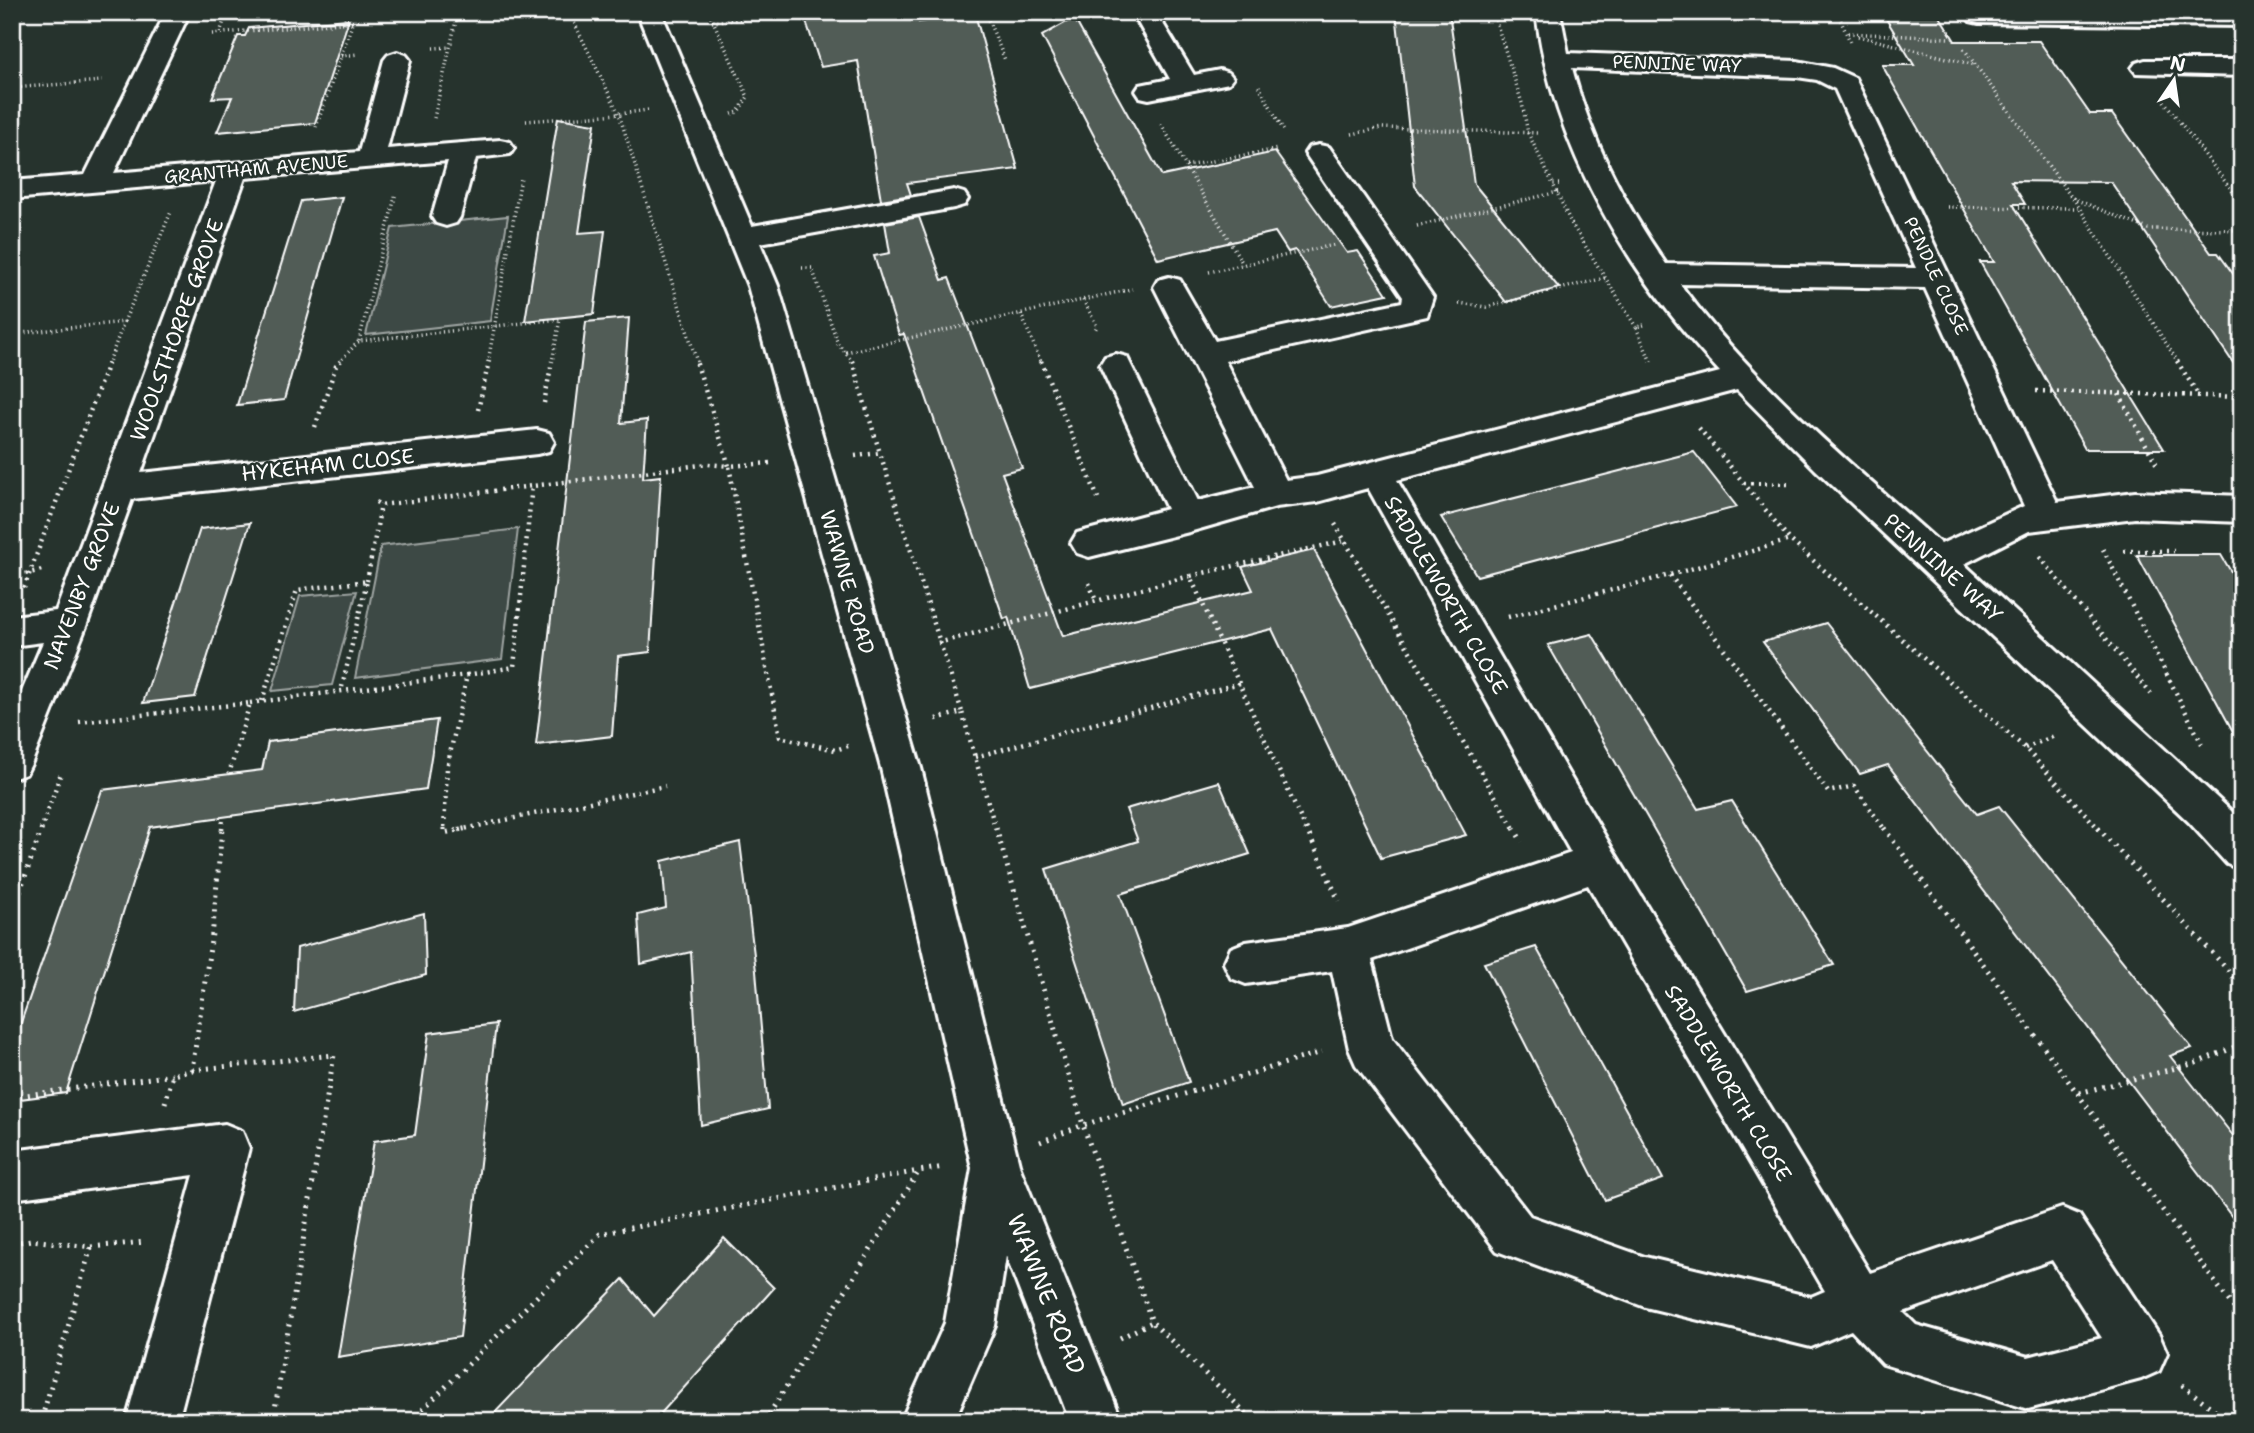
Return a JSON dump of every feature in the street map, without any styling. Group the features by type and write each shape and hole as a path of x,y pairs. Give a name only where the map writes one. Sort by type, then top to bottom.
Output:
{"street":[{"path":"96,181 178,12"},
{"name":"WAWNE ROAD","path":"649,12 763,286 901,768 995,1164 1096,1421"},
{"path":"1143,12 1186,84"},
{"name":"PENNINE WAY","path":"1548,12 1556,60 1578,133 1600,182 1656,274 1741,378 1840,475 1937,562 2242,851"},
{"path":"1979,16 2111,15 2242,19"},
{"path":"370,159 397,60"},
{"name":"PENNINE WAY","path":"1556,60 1797,69"},
{"path":"2145,68 2242,68"},
{"name":"PENDLE CLOSE","path":"1797,69 1824,73 1846,84 2046,516"},
{"path":"1149,91 1220,78"},
{"name":"GRANTHAM AVENUE","path":"12,190 500,148"},
{"path":"446,217 464,151"},
{"path":"1206,354 1416,309 1418,297 1319,153"},
{"name":"WOOLSTHORPE GROVE","path":"120,488 234,171"},
{"path":"748,252 954,199"},
{"path":"1656,274 1937,278"},
{"path":"1169,287 1206,354 1276,494"},
{"path":"1116,365 1189,519"},
{"name":"SADDLEWORTH CLOSE","path":"1089,543 1189,519 1276,494 1317,489 1741,378"},
{"name":"HYKEHAM CLOSE","path":"120,488 537,442"},
{"name":"SADDLEWORTH CLOSE","path":"1376,473 1598,863 1859,1302 1901,1346 2028,1383 2141,1353"},
{"name":"NAVENBY GROVE","path":"12,762 69,624 90,561 120,488"},
{"path":"1937,562 2023,519 2135,505 2242,509"},
{"path":"16,616 69,624"},
{"path":"1246,963 1345,929 1544,881 1598,863"},
{"path":"1345,929 1372,1049 1514,1234 1645,1282 1811,1322 1859,1302 2062,1232 2141,1353"},
{"path":"12,1175 225,1148 152,1421"},
{"name":"WAWNE ROAD","path":"927,1421 970,1326 995,1164"}],"path":[{"path":"12,33 24,12"},
{"path":"220,33 227,12"},
{"path":"344,23 347,12"},
{"path":"432,129 458,12"},
{"path":"569,12 619,114 729,466 780,737 835,750 962,712"},
{"path":"619,114 692,116 738,112 748,97 709,12"},
{"path":"712,22 807,12"},
{"path":"985,12 1005,60"},
{"path":"1493,12 1522,103 1528,133 1553,184"},
{"path":"166,38 354,22 316,127"},
{"path":"1848,33 1976,65"},
{"path":"1963,47 2079,208 2199,396"},
{"path":"1220,78 1259,86 1286,134"},
{"path":"12,88 111,80"},
{"path":"1149,91 1149,104 1243,265"},
{"path":"2164,101 2242,204"},
{"path":"1346,135 1382,128 1578,133"},
{"path":"1186,166 1279,149"},
{"path":"478,411 496,326 521,174"},
{"path":"16,616 124,322 186,175"},
{"path":"359,341 398,187"},
{"path":"2072,198 2148,229 2242,230"},
{"path":"1904,206 2079,208"},
{"path":"748,252 812,268 838,344 850,357 938,643 962,712 1083,1125 1152,1322 1254,1421"},
{"path":"1418,297 1486,307 1605,278"},
{"path":"1021,314 1098,498"},
{"path":"12,334 124,322"},
{"path":"1988,389 2242,397"},
{"path":"2118,393 2180,506"},
{"path":"1675,394 1790,540 2025,748 2228,970 2242,991"},
{"path":"729,466 880,453"},
{"path":"1317,489 1344,541 1544,881"},
{"path":"342,687 367,581 381,505"},
{"path":"2085,511 2203,746"},
{"path":"1466,627 1670,575 1790,540"},
{"path":"938,643 1190,576 1344,541"},
{"path":"2035,551 2152,696"},
{"path":"1670,575 1828,792 1854,786 1954,927 2079,1093 2242,1319"},
{"path":"1190,576 1240,683 1345,929"},
{"path":"262,702 297,590 367,581"},
{"path":"26,727 262,702 467,675 447,768 444,833 665,786"},
{"path":"975,757 1240,683"},
{"path":"229,774 250,703"},
{"path":"74,734 79,722"},
{"path":"12,914 65,760"},
{"path":"192,1070 213,927 223,817"},
{"path":"411,1421 600,1234 919,1171 995,1164 1083,1125 1369,1038"},
{"path":"2079,1093 2196,1063 2242,1044"},
{"path":"12,1097 173,1075 192,1070 334,1055 273,1421"},
{"path":"150,1157 173,1075"},
{"path":"765,1421 919,1171"},
{"path":"12,1243 32,1240 91,1247 41,1421"},
{"path":"2141,1353 2229,1421"}],"shaded area":[{"path":"508,216 490,321 366,335 392,228"},
{"path":"518,529 502,659 355,678 381,546"},
{"path":"357,591 332,685 272,691 300,596"}],"building":[{"path":"803,12 918,12 919,22 975,14 1018,169 907,183 911,195 881,200 858,61 821,67"},
{"path":"1396,12 1449,12 1474,184 1559,288 1506,302 1415,186"},
{"path":"1882,12 1937,12 1955,41 2039,41 2090,114 2112,114 2211,253 2218,253 2242,286 2242,376 2111,182 2011,181 2025,204 2013,204 2164,449 2085,449 1980,262 1994,262 1882,65 1914,65"},
{"path":"1074,18 1162,176 1275,152 1347,253 1358,251 1387,294 1331,306 1295,250 1288,252 1275,232 1158,259 1042,36"},
{"path":"349,19 315,123 217,132 232,97 212,98 238,36 245,36 249,28"},
{"path":"558,118 595,124 579,233 605,231 594,314 525,321"},
{"path":"342,197 284,400 237,405 301,201"},
{"path":"919,217 942,280 949,278 1022,468 1002,473 1063,636 1253,590 1242,567 1314,550 1466,835 1381,858 1272,629 1030,689 1008,617 1004,619 904,334 899,335 874,256 890,253 885,223"},
{"path":"629,318 621,423 647,420 643,478 661,476 650,652 618,656 612,736 536,745 586,322"},
{"path":"1694,452 1737,507 1477,576 1441,517"},
{"path":"250,523 195,697 143,703 200,529"},
{"path":"2137,555 2221,555 2242,590 2242,748"},
{"path":"1826,623 1977,814 1999,806 2192,1048 2170,1056 2242,1147 2242,1230 1888,765 1860,774 1763,642"},
{"path":"1592,634 1698,809 1732,801 1834,965 1747,991 1548,645"},
{"path":"437,720 426,789 150,827 66,1093 12,1100 12,1048 102,790 262,770 268,742"},
{"path":"1219,782 1250,854 1120,894 1189,1082 1123,1104 1046,869 1138,841 1126,809"},
{"path":"740,842 756,971 768,1109 701,1125 691,952 641,964 638,915 666,908 662,861"},
{"path":"424,913 426,975 294,1012 297,948"},
{"path":"1536,947 1663,1179 1605,1200 1484,963"},
{"path":"496,1024 460,1337 338,1357 374,1141 415,1135 429,1033"},
{"path":"724,1238 774,1288 654,1421 487,1421 623,1279 654,1316"}]}
